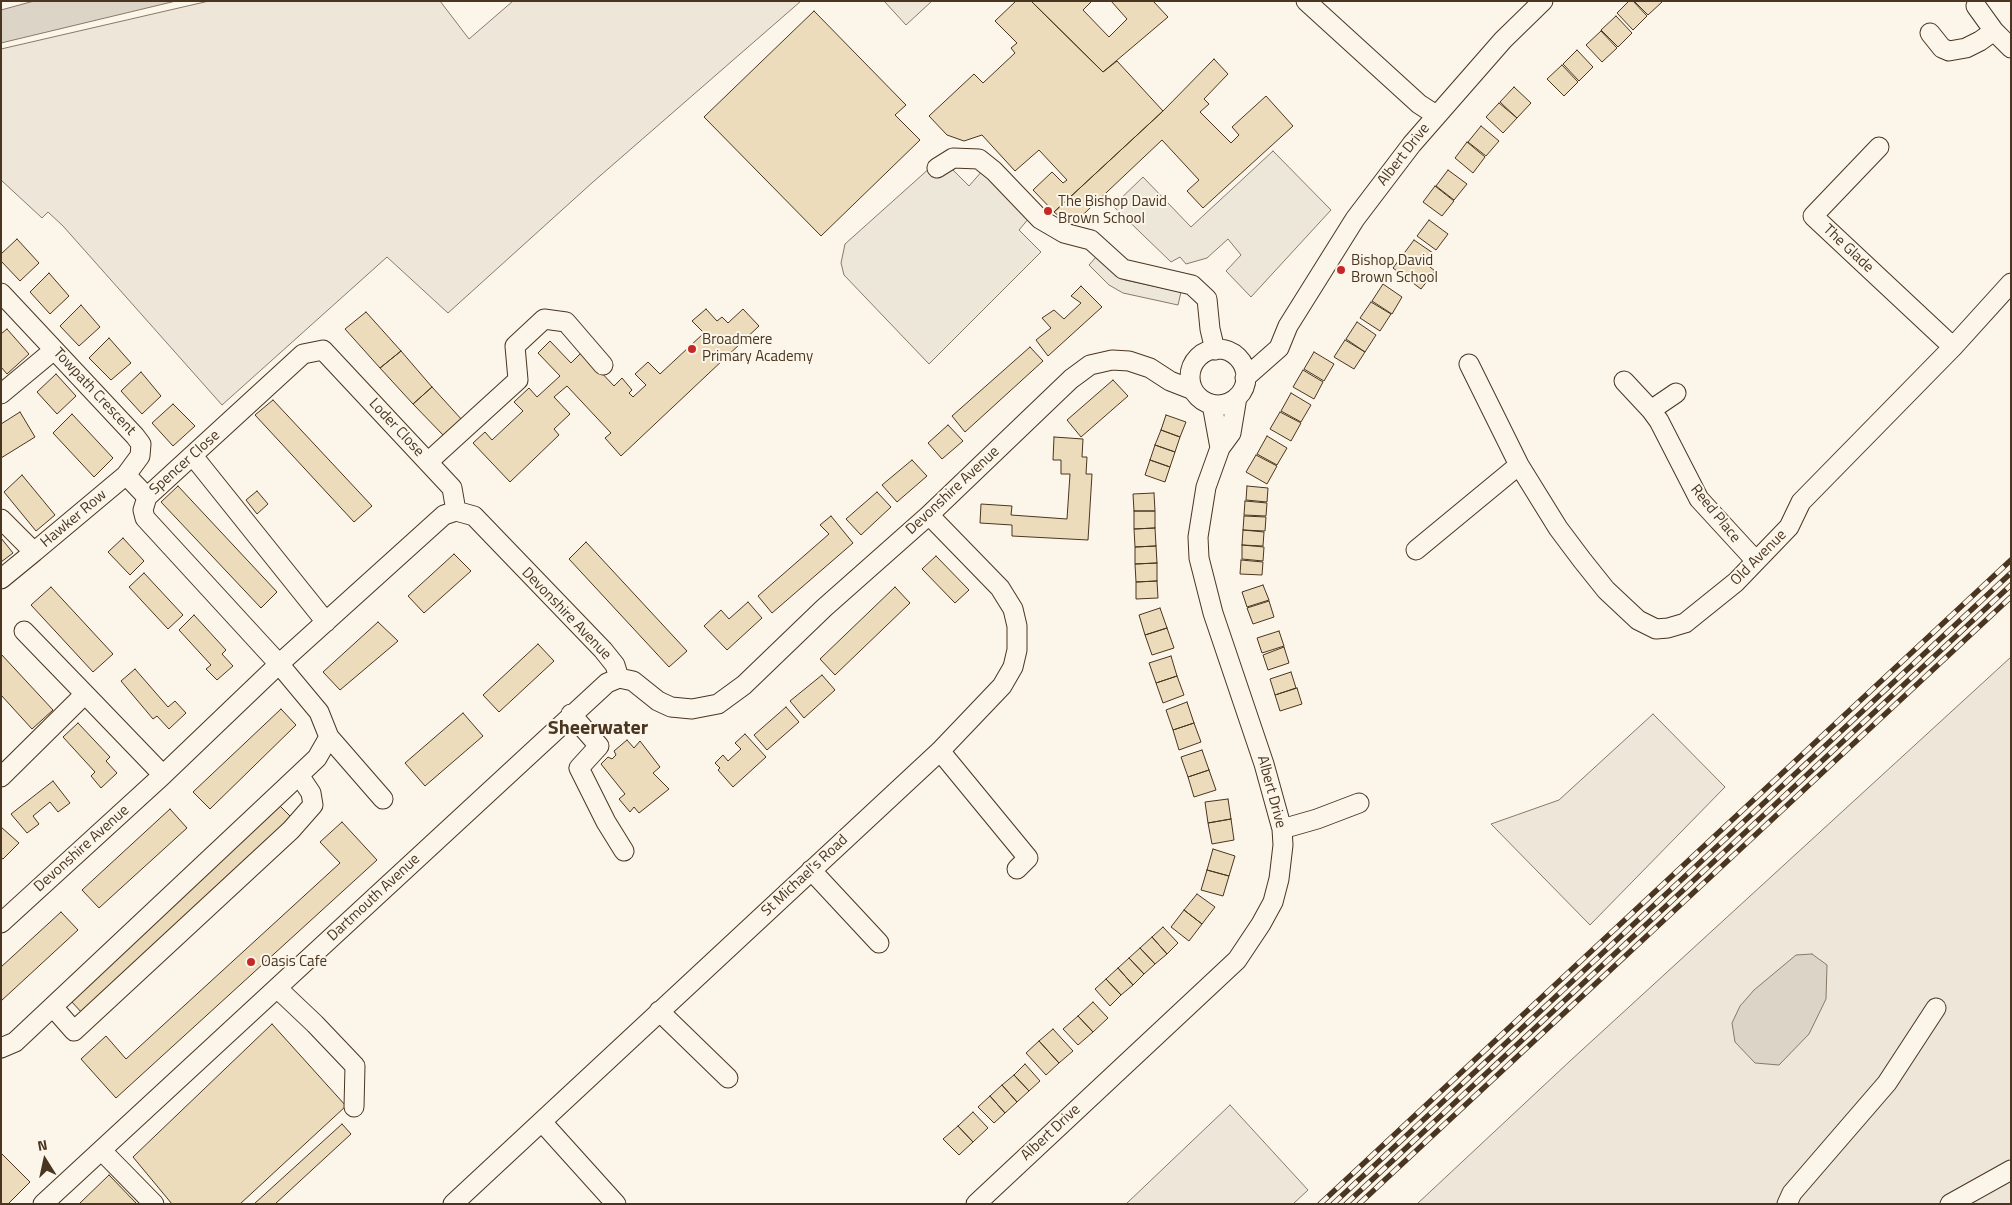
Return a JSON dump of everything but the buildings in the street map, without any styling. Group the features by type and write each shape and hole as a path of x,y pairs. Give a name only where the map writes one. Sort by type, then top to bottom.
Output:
{"street":[{"path":"1306,1 1419,104 1436,115"},
{"name":"Albert Drive","path":"1243,369 1256,352 1288,326 1355,219 1436,115 1503,40 1543,1"},
{"path":"1976,6 1994,31 2011,48"},
{"path":"1930,33 1942,48 1951,51 1966,48 1994,31"},
{"name":"The Glade","path":"1879,148 1813,216 1953,347"},
{"path":"937,168 953,158 978,159 994,171 1040,219 1064,233 1091,240 1123,269 1192,285 1207,299 1210,329 1215,350"},
{"name":"Old Avenue","path":"1469,364 1519,465 1558,528 1606,590 1638,620 1651,627 1668,628 1685,623 1736,582 1789,527 1801,502 1953,347 2011,283"},
{"name":"Towpath Crescent","path":"1,293 141,444 140,456 126,475"},
{"path":"428,462 518,380 515,346 544,319 566,322 603,365"},
{"path":"1,394 54,350"},
{"name":"Spencer Close","path":"323,350 304,354 147,497 143,510 146,518 189,568 279,664 319,712 329,737 382,799"},
{"name":"Loder Close","path":"323,350 452,488 456,511"},
{"path":"1224,350 1243,369 1241,392 1237,397 1225,404 1212,404 1201,399 1190,383 1192,368 1197,359 1205,353 1224,350"},
{"name":"Devonshire Avenue","path":"1,923 164,775 279,664 444,515 456,511 474,516 603,650 615,665 619,678 633,681 658,701 671,707 692,709 718,704 744,685 824,608 929,514 1071,379 1090,365 1112,360 1129,361 1150,368 1170,381 1193,390"},
{"name":"Devonshire Avenue","path":"1150,368 1192,368"},
{"name":"Reed Place","path":"1624,381 1651,410 1699,499 1756,561"},
{"path":"1651,410 1676,393"},
{"name":"Albert Drive","path":"976,1204 1237,960 1273,902 1279,880 1283,845 1282,829 1264,764 1213,613 1199,558 1198,537 1204,496 1220,448 1230,434 1237,397"},
{"name":"Albert Drive","path":"1212,404 1220,448"},
{"path":"193,456 326,622"},
{"path":"1416,550 1519,465"},
{"path":"126,475 147,497"},
{"name":"Hawker Row","path":"1,519 34,552 126,475"},
{"name":"St Michael's Road","path":"452,1204 940,751 1002,686 1013,667 1018,636 1015,616 1006,597 929,514"},
{"path":"1,579 34,552"},
{"path":"24,631 164,775"},
{"name":"Dartmouth Avenue","path":"43,1204 571,714 607,683 619,678"},
{"path":"1,776 85,694"},
{"path":"571,714 599,746 579,768 606,822 624,851"},
{"path":"1,1048 15,1042 317,758 329,737"},
{"path":"940,751 1028,858 1017,869"},
{"path":"52,1007 74,1031 291,830 313,805 311,793 299,775"},
{"path":"1282,829 1318,819 1359,803"},
{"path":"811,870 879,942"},
{"path":"277,988 316,1024 355,1066 354,1107"},
{"path":"1787,1204 1792,1193 1887,1083 1936,1008"},
{"path":"659,1011 728,1078"},
{"path":"542,1122 616,1204"},
{"path":"102,1151 154,1204"},
{"path":"1950,1204 2011,1170"}],"shaded area":[{"path":"34,1 176,1 1,43 1,10"},
{"path":"209,1 440,1 469,39 513,1 801,1 593,182 448,313 387,257 222,405 63,226 48,212 42,218 1,180 1,49"},
{"path":"884,1 932,1 906,25"},
{"path":"1273,151 1331,210 1251,297 1226,271 1241,255 1228,239 1207,258 1186,264 1180,257 1171,262 1113,206 1143,177 1191,227"},
{"path":"941,158 969,186 983,170 1030,217 1019,230 1041,252 929,364 844,275 841,263 845,244"},
{"path":"1096,257 1125,280 1181,292 1178,305 1123,293 1109,285 1089,265"},
{"path":"2011,657 2011,1204 1417,1204 1570,1061"},
{"path":"1653,714 1725,787 1590,925 1491,824 1559,800"},
{"path":"1812,954 1827,965 1826,999 1809,1034 1779,1065 1755,1063 1735,1042 1732,1023 1740,1006 1754,990 1796,955"},
{"path":"1230,1105 1308,1190 1293,1204 1126,1204"}],"railway":[{"path":"1320,1204 2011,560"},
{"path":"1333,1204 2011,573"},
{"path":"1346,1204 2011,585"},
{"path":"1359,1204 2011,597"}],"place":[{"name":"The Bishop David Brown School","path":"1048,211"},
{"name":"Bishop David Brown School","path":"1341,270"},
{"name":"Broadmere Primary Academy","path":"692,349"},
{"name":"Oasis Cafe","path":"251,962"}],"district":[{"name":"Sheerwater","path":"598,729"}]}
